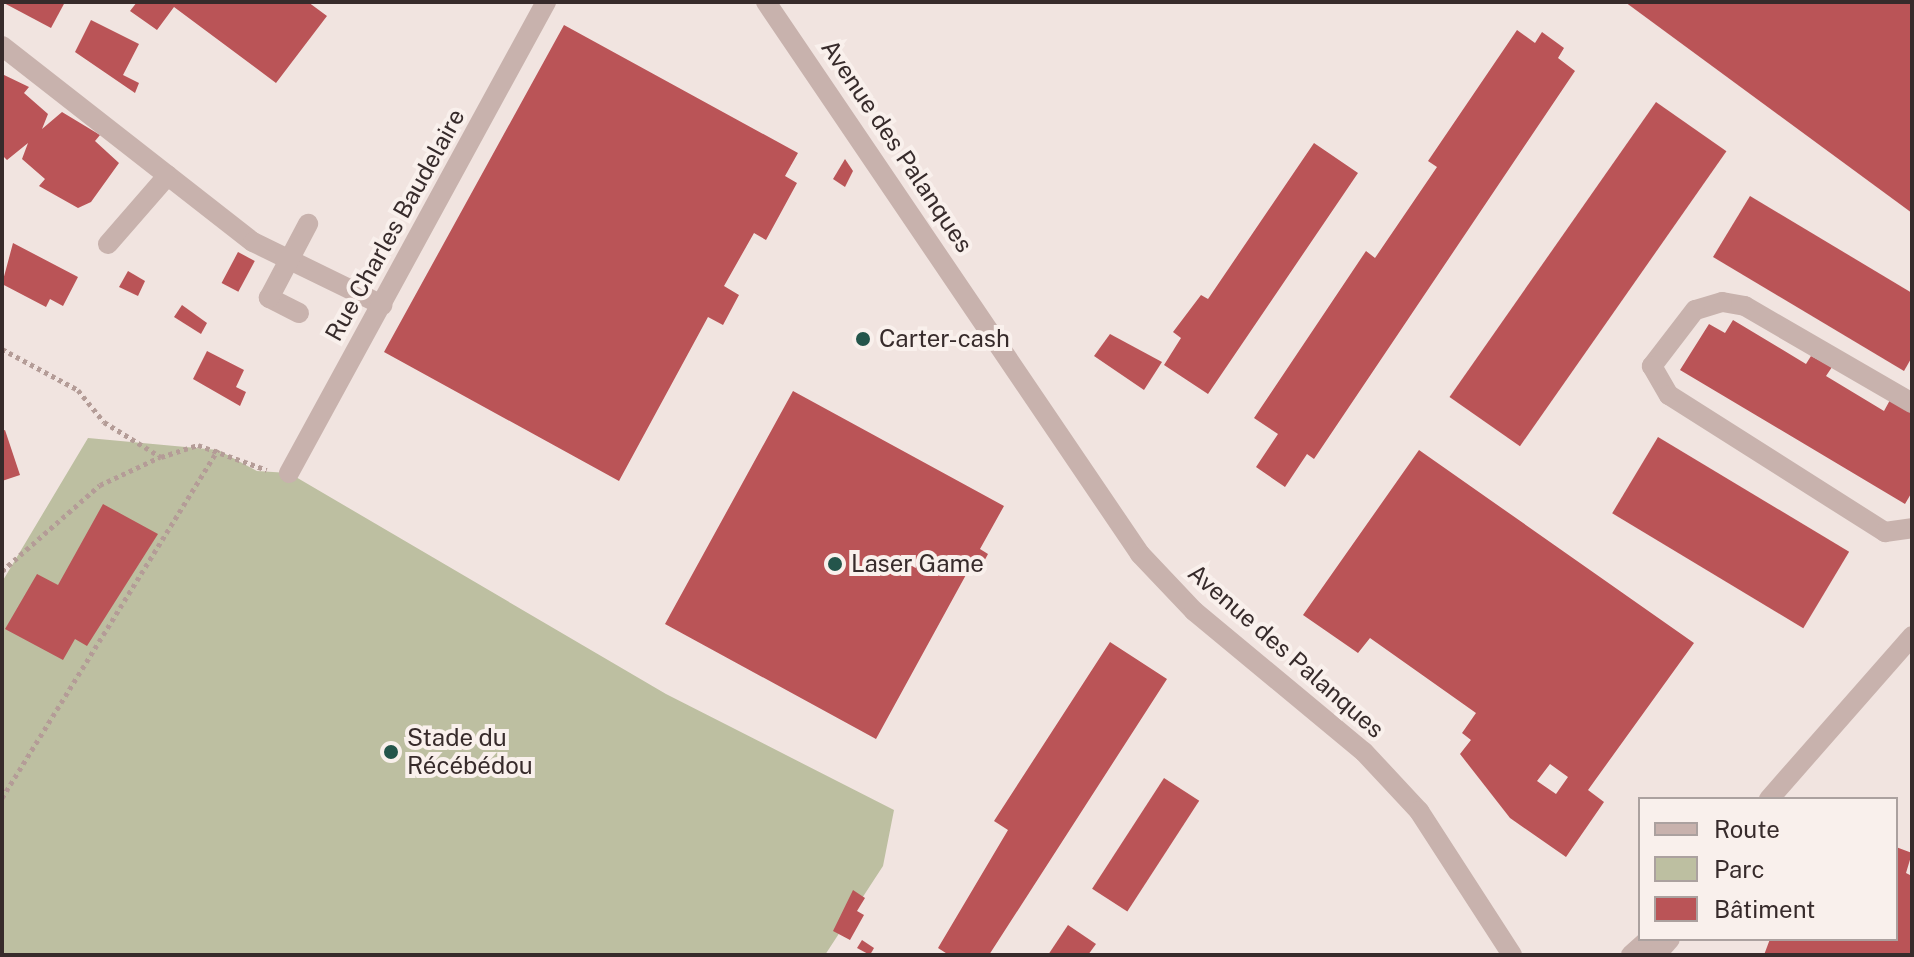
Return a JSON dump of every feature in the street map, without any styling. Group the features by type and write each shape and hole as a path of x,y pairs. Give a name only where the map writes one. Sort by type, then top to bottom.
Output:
{"street":[{"name":"Rue Charles Baudelaire","path":"289,473 546,2"},
{"name":"Avenue des Palanques","path":"766,2 1140,554 1194,611 1364,752 1419,811 1509,947 1530,955"},
{"path":"2,46 253,242 382,305"},
{"path":"108,244 168,175"},
{"path":"299,313 269,298 308,224"},
{"path":"1912,403 1745,306 1722,302 1695,310 1652,366 1669,395 1885,532 1912,528"},
{"path":"1771,797 1912,636"},
{"path":"1631,955 1647,941"}],"path":[{"path":"2,349 78,390 104,422 161,457"},
{"path":"2,571 100,485 161,457 198,445 289,473"},
{"path":"2,798 218,450"}],"green space":[{"name":"Stade du Récébédou","path":"88,438 218,450 257,471 289,473 666,694 894,810 883,866 825,955 2,955 2,582"}],"building":[{"path":"2,2 65,2 51,28"},
{"path":"137,2 308,2 327,16 276,83 174,7 157,30 130,11"},
{"path":"1625,2 1912,2 1912,213"},
{"path":"91,20 139,44 123,75 139,83 135,93 75,52"},
{"path":"564,25 798,153 785,176 797,183 766,240 754,233 724,286 739,295 723,325 708,317 619,481 384,352"},
{"path":"1517,30 1535,43 1542,32 1564,48 1558,58 1575,71 1314,459 1307,454 1285,487 1256,467 1278,434 1254,418 1366,251 1375,258 1437,167 1428,161"},
{"path":"2,74 29,87 24,93 48,114 42,129 62,112 100,135 95,141 119,163 91,202 78,208 39,186 45,179 22,159 28,143 7,160 2,155"},
{"path":"1656,102 1726,151 1520,446 1450,397"},
{"path":"1314,143 1358,173 1208,394 1164,365 1181,338 1173,332 1201,295 1208,299"},
{"path":"845,159 853,171 845,187 833,179"},
{"path":"1750,196 1912,293 1912,357 1904,371 1713,257"},
{"path":"13,243 78,277 63,306 50,299 46,307 2,284"},
{"path":"238,252 255,261 238,292 222,283"},
{"path":"128,271 145,281 138,296 119,287"},
{"path":"182,305 207,323 201,334 174,317"},
{"path":"1733,320 1806,364 1811,356 1832,367 1826,376 1884,411 1890,400 1912,413 1912,492 1905,504 1680,370 1709,324 1725,333"},
{"path":"1110,334 1162,362 1144,390 1094,356"},
{"path":"207,351 244,370 236,387 246,392 240,406 193,379"},
{"name":"Laser Game","path":"793,391 1004,506 980,549 988,554 981,567 973,562 876,739 665,624"},
{"path":"5,430 20,475 2,481 2,431"},
{"path":"1658,437 1849,552 1803,628 1612,513"},
{"path":"1419,450 1694,643 1588,790 1604,802 1566,857 1510,818 1460,754 1471,740 1462,733 1476,713 1370,638 1358,653 1303,615","holes":["1550,764 1568,777 1556,794 1537,781"]},
{"path":"103,504 158,534 87,646 75,639 63,660 5,629 37,574 58,585"},
{"path":"1110,642 1167,679 989,955 949,955 938,948 1008,830 994,821"},
{"path":"1164,778 1199,801 1127,912 1092,889"},
{"path":"1898,848 1912,853 1906,873 1912,876 1912,955 1764,955 1769,941 1898,941"},
{"path":"853,890 865,898 857,911 864,915 850,940 833,931"},
{"path":"1068,925 1096,944 1088,955 1048,955"},
{"path":"862,940 874,948 870,955 857,948"}],"place":[{"name":"Carter-cash","path":"863,339"},
{"name":"Laser Game","path":"835,564"},
{"name":"Stade du Récébédou","path":"391,752"}]}
